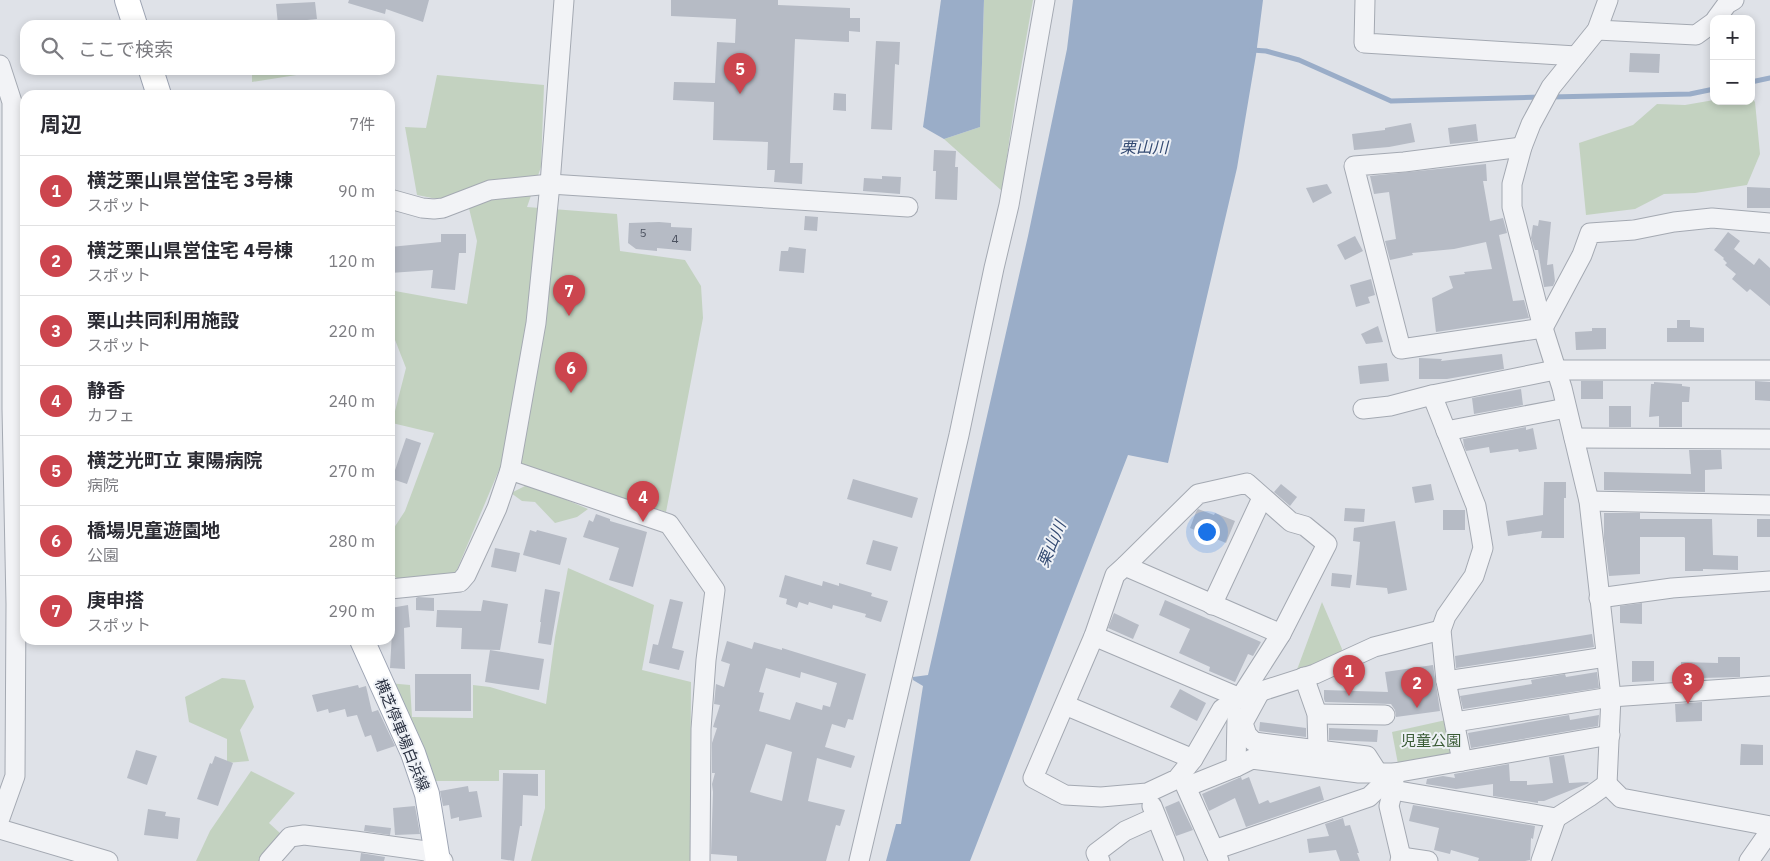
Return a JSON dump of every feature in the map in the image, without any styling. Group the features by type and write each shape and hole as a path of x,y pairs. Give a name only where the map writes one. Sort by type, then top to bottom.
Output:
{"main road":[{"path":"127,0 133,20"},
{"path":"153,75 157,90"},
{"name":"横芝停車場白浜線","path":"364,645 412,754 427,794 440,860"}],"street":[{"path":"395,588 460,582 466,575 497,508 510,470 536,323 550,184 564,0"},
{"path":"859,861 960,435 994,268 1009,205 1045,0"},
{"path":"1365,0 1364,43 1576,56"},
{"path":"1608,0 1597,30 1551,87 1531,124 1522,146 1512,184 1512,207 1589,501 1611,697 1607,784 1621,798 1770,826"},
{"path":"1719,15 1734,0"},
{"path":"1597,30 1696,35 1710,25"},
{"path":"0,65 12,102 12,409 8,530 20,598"},
{"path":"1522,146 1404,162 1354,166 1401,349 1543,328"},
{"path":"395,201 422,208 443,208 490,190 550,184 908,207"},
{"path":"1543,328 1582,255 1590,233 1634,230 1674,222 1712,218 1770,223"},
{"path":"1363,409 1390,406 1432,395 1556,370 1770,370"},
{"path":"1432,395 1476,506 1483,548 1474,576 1446,616 1440,630 1446,681 1462,760"},
{"path":"1446,431 1566,408"},
{"path":"1574,438 1770,439"},
{"path":"510,470 669,524 715,590 706,660 702,719 700,861"},
{"path":"1236,767 1237,715 1240,698 1281,634 1327,544 1305,526 1291,522 1247,483 1198,494 1126,566 1115,574 1094,636 1033,778 1065,794 1101,797 1147,793 1176,779 1193,759 1222,709 1240,698 1304,678 1374,646 1440,630"},
{"path":"1212,605 1262,498"},
{"path":"1589,501 1770,505"},
{"path":"1126,566 1281,634"},
{"path":"1599,598 1672,588 1770,581"},
{"path":"0,818 15,776 20,633"},
{"path":"1094,636 1240,698"},
{"path":"1446,681 1606,657"},
{"path":"1304,678 1317,714 1318,748"},
{"path":"1455,722 1611,697 1770,686"},
{"path":"1260,692 1244,723 1247,735 1254,742 1318,748 1367,756 1388,779 1389,806 1401,859 1428,861"},
{"path":"1065,705 1193,759"},
{"path":"1317,714 1384,715"},
{"path":"1556,818 1388,779 1359,773 1252,759 1186,787 1217,855 1369,797 1388,779 1462,760 1610,735"},
{"path":"1541,861 1556,818 1607,784"},
{"path":"1147,793 1174,861"},
{"path":"1095,858 1126,831 1156,817"},
{"path":"0,829 108,861"},
{"path":"1752,859 1770,831"},
{"path":"269,861 290,837 304,835 426,851 440,860"}],"green space":[{"path":"984,0 1033,0 1015,101 1002,191 944,139 980,127"},
{"path":"252,75 296,75 252,82"},
{"path":"437,75 544,85 541,167 527,207 617,214 620,251 685,260 701,286 703,318 666,512 517,463 499,470 453,579 407,582 395,577 395,526 405,511 434,433 395,424 395,411 406,368 395,340 395,291 467,304 477,241 465,192 442,200 417,195 405,127 426,128"},
{"path":"1710,101 1710,105 1755,105 1755,102 1760,154 1747,185 1695,193 1664,194 1635,209 1586,215 1579,143 1633,125 1657,104 1685,105"},
{"path":"529,484 588,509 577,517 555,523 535,502 522,501 511,493"},
{"path":"568,568 654,605 642,670 691,682 690,861 531,861 545,808 545,770 499,770 499,781 426,781 388,683 410,685 412,717 473,718 473,685 490,687 546,704 555,637"},
{"path":"1322,602 1342,649 1337,670 1286,692 1298,667"},
{"path":"222,678 245,680 254,707 240,730 249,761 227,763 227,739 189,722 185,697"},
{"name":"児童公園","path":"1446,720 1452,755 1398,764 1392,732"},
{"path":"251,771 295,793 269,823 281,834 262,861 196,861 210,831"}],"water":[{"path":"941,0 984,0 980,127 944,139 923,127"},
{"name":"栗山川","path":"1073,0 1263,0 1237,168 1168,463 1128,455 970,861 886,861 896,824 901,824 923,686 913,680 913,677 928,675 1028,236 1067,49"}],"building":[{"path":"349,0 429,0 423,22 386,9 385,14 348,3"},
{"path":"671,0 778,0 778,5 850,8 850,18 860,18 860,32 849,31 849,42 795,39 790,163 803,163 802,184 774,182 775,170 767,170 768,142 713,140 714,102 673,100 674,82 715,83 717,42 735,43 736,19 671,16"},
{"path":"315,2 317,19 278,20 276,4"},
{"path":"876,41 900,42 899,65 895,64 892,130 871,129"},
{"path":"1630,53 1660,54 1659,73 1629,72"},
{"path":"834,93 846,94 846,111 833,110"},
{"path":"1411,123 1415,142 1389,147 1354,150 1352,134 1385,130 1385,128"},
{"path":"1476,124 1478,141 1450,144 1448,128"},
{"path":"934,150 956,151 955,167 958,167 957,200 935,199 936,171 933,171"},
{"path":"1486,164 1487,181 1483,181 1490,221 1503,218 1507,233 1499,235 1513,301 1524,300 1529,318 1436,332 1432,298 1453,288 1449,276 1465,274 1464,272 1492,269 1486,242 1454,249 1412,253 1413,255 1390,260 1385,241 1396,239 1389,192 1374,194 1370,176"},
{"path":"882,176 901,177 900,194 863,191 864,178 882,179"},
{"path":"1327,184 1332,193 1313,203 1306,188"},
{"path":"1747,187 1770,188 1770,208 1747,208"},
{"path":"805,216 818,217 817,231 804,230"},
{"path":"1539,220 1551,222 1547,265 1553,264 1555,281 1553,286 1544,287 1538,250 1535,250 1531,238 1533,225 1538,226"},
{"path":"629,223 671,223 671,227 692,228 691,251 657,248 657,251 636,249 628,243"},
{"path":"1728,232 1740,241 1734,249 1754,265 1759,258 1770,268 1770,306 1750,289 1747,292 1732,279 1736,274 1725,265 1727,263 1724,258 1714,250"},
{"path":"441,234 466,234 466,253 459,253 455,290 431,288 433,270 395,273 395,247 441,242"},
{"path":"1355,236 1363,251 1345,260 1337,245"},
{"path":"789,247 806,249 804,273 779,271 781,251 788,251"},
{"path":"1371,279 1375,295 1368,297 1370,303 1356,307 1350,285"},
{"path":"1677,320 1690,320 1690,327 1704,328 1704,342 1667,342 1667,328 1677,328"},
{"path":"1378,326 1383,342 1366,344 1361,334"},
{"path":"1592,328 1606,328 1606,349 1576,350 1575,332 1592,331"},
{"path":"1502,354 1504,369 1447,379 1419,379 1419,358 1442,359 1441,361"},
{"path":"1387,363 1389,381 1360,384 1358,366"},
{"path":"1581,381 1603,381 1603,399 1581,399"},
{"path":"1755,381 1770,382 1770,401 1755,400"},
{"path":"1654,382 1682,384 1682,386 1690,387 1689,402 1682,402 1682,427 1659,427 1659,416 1649,417 1651,384 1654,384"},
{"path":"1521,389 1523,405 1474,414 1472,398"},
{"path":"1609,406 1631,406 1631,427 1609,427"},
{"path":"1526,427 1526,430 1533,428 1537,449 1519,452 1518,449 1490,453 1489,447 1466,451 1464,446 1463,439"},
{"path":"406,438 421,443 407,484 395,480 395,470"},
{"path":"1689,450 1721,450 1722,469 1705,470 1705,492 1604,490 1604,472 1691,474"},
{"path":"853,479 918,498 912,518 847,499"},
{"path":"1544,482 1566,482 1564,538 1541,538 1542,531 1508,536 1506,521 1543,515"},
{"path":"1281,484 1297,497 1290,506 1274,492"},
{"path":"1431,484 1434,500 1415,503 1412,487"},
{"path":"1345,508 1365,509 1364,522 1344,521"},
{"path":"1198,509 1235,521 1226,543 1190,528"},
{"path":"1443,510 1465,510 1465,530 1443,530"},
{"path":"1604,513 1640,513 1640,519 1712,519 1713,555 1738,556 1738,570 1703,569 1703,571 1685,571 1684,537 1640,537 1640,574 1609,576 1604,538"},
{"path":"596,514 610,519 610,521 647,532 633,587 609,580 619,548 583,537 589,520 593,522"},
{"path":"1757,519 1770,519 1770,537 1757,537"},
{"path":"1395,521 1407,590 1388,594 1387,588 1356,585 1360,542 1353,541 1354,528"},
{"path":"530,530 567,538 560,565 523,555"},
{"path":"873,540 898,547 891,571 866,564"},
{"path":"495,548 520,553 516,572 491,567"},
{"path":"1332,573 1352,575 1350,588 1331,586"},
{"path":"785,575 822,586 823,581 839,586 839,583 872,593 871,596 888,601 881,622 865,617 866,614 833,605 832,609 809,602 808,605 799,602 797,608 786,604 787,599 779,597"},
{"path":"545,589 560,592 551,645 538,643"},
{"path":"416,598 434,598 434,611 416,610"},
{"path":"670,599 683,602 672,648 684,651 679,670 649,663 653,644 658,645"},
{"path":"483,600 508,604 500,650 461,649 462,628 436,627 437,610 481,611"},
{"path":"1165,600 1261,642 1253,656 1248,654 1235,682 1209,671 1210,667 1179,653 1190,629 1159,615"},
{"path":"1642,603 1642,624 1620,623 1620,606"},
{"path":"408,605 410,627 404,628 405,669 390,668 391,645 395,645 395,607"},
{"path":"1114,613 1139,625 1133,639 1108,628"},
{"path":"1592,634 1594,647 1456,668 1455,656"},
{"path":"727,641 752,649 754,642 782,650 782,648 866,674 853,720 848,719 845,728 832,724 825,747 855,756 851,768 817,758 808,801 845,810 840,826 836,825 826,861 737,861 737,856 711,854 712,784 715,773 712,773 712,743 717,728 713,727 720,705 714,704 716,684 724,687 730,664 721,661","holes":["766,668 800,678 801,672 837,683 830,707 823,705 822,710 796,702 790,720 759,711 764,693 759,692","766,744 792,752 782,801 750,792"]},
{"path":"490,650 544,659 539,690 485,682"},
{"path":"1718,657 1740,657 1740,677 1701,678 1701,680 1681,681 1681,662 1718,663"},
{"path":"1632,661 1654,661 1654,681 1632,682"},
{"path":"1433,665 1440,711 1396,717 1395,710 1391,704 1325,702 1324,699 1324,690 1388,692 1385,672"},
{"path":"1597,672 1599,688 1463,709 1460,696 1532,684 1531,680 1565,674 1566,677"},
{"path":"415,674 471,674 471,711 415,711"},
{"path":"358,685 359,688 366,686 372,712 378,710 395,746 377,752 371,735 365,737 357,715 347,717 345,709 329,713 328,709 317,712 312,695"},
{"path":"1180,689 1206,703 1197,721 1170,707"},
{"path":"1702,702 1702,721 1676,722 1675,704"},
{"path":"1569,715 1570,720 1599,715 1598,726 1471,748 1468,733"},
{"path":"1260,722 1306,728 1306,737 1259,731"},
{"path":"1329,728 1378,730 1377,742 1329,740"},
{"path":"1741,744 1763,745 1763,765 1740,765"},
{"path":"136,750 157,756 147,785 127,778"},
{"path":"1564,755 1569,783 1589,783 1544,801 1538,801 1538,803 1493,796 1493,784 1456,789 1426,784 1427,779 1443,776 1455,778 1454,774 1509,764 1510,781 1527,781 1527,785 1553,783 1549,757"},
{"path":"215,756 233,763 218,806 197,799 210,763 212,764"},
{"path":"503,773 538,774 538,796 523,795 522,826 520,826 514,861 501,859"},
{"path":"1241,777 1242,780 1249,777 1259,804 1268,800 1270,803 1320,786 1324,800 1246,827 1235,798 1209,811 1202,794"},
{"path":"468,786 469,792 477,791 482,817 459,821 459,817 451,819 449,805 443,806 440,791"},
{"path":"1179,801 1193,830 1176,836 1165,807"},
{"path":"1413,805 1535,826 1533,839 1531,838 1530,860 1478,861 1479,858 1451,850 1450,854 1434,850 1439,828 1409,821"},
{"path":"415,806 420,834 395,835 393,808"},
{"path":"148,809 166,812 165,816 180,818 178,839 144,835"},
{"path":"1343,818 1345,826 1350,825 1360,861 1340,861 1336,850 1309,853 1307,839 1329,836 1325,824"},
{"path":"365,825 391,828 390,835 364,831"},
{"path":"361,853 385,857 384,861 360,861"}],"waterway":[{"path":"1252,50 1266,51 1299,60 1391,101 1541,97"},
{"path":"1755,81 1770,78"},
{"path":"1550,97 1690,94 1710,90"}],"place":[{"name":"横芝光町立 東陽病院","path":"740,94"},
{"name":"庚申搭","path":"569,316"},
{"name":"橋場児童遊園地","path":"571,393"},
{"name":"静香","path":"643,522"},
{"name":"横芝栗山県営住宅 3号棟","path":"1349,696"},
{"name":"栗山共同利用施設","path":"1688,704"},
{"name":"横芝栗山県営住宅 4号棟","path":"1417,708"}]}
